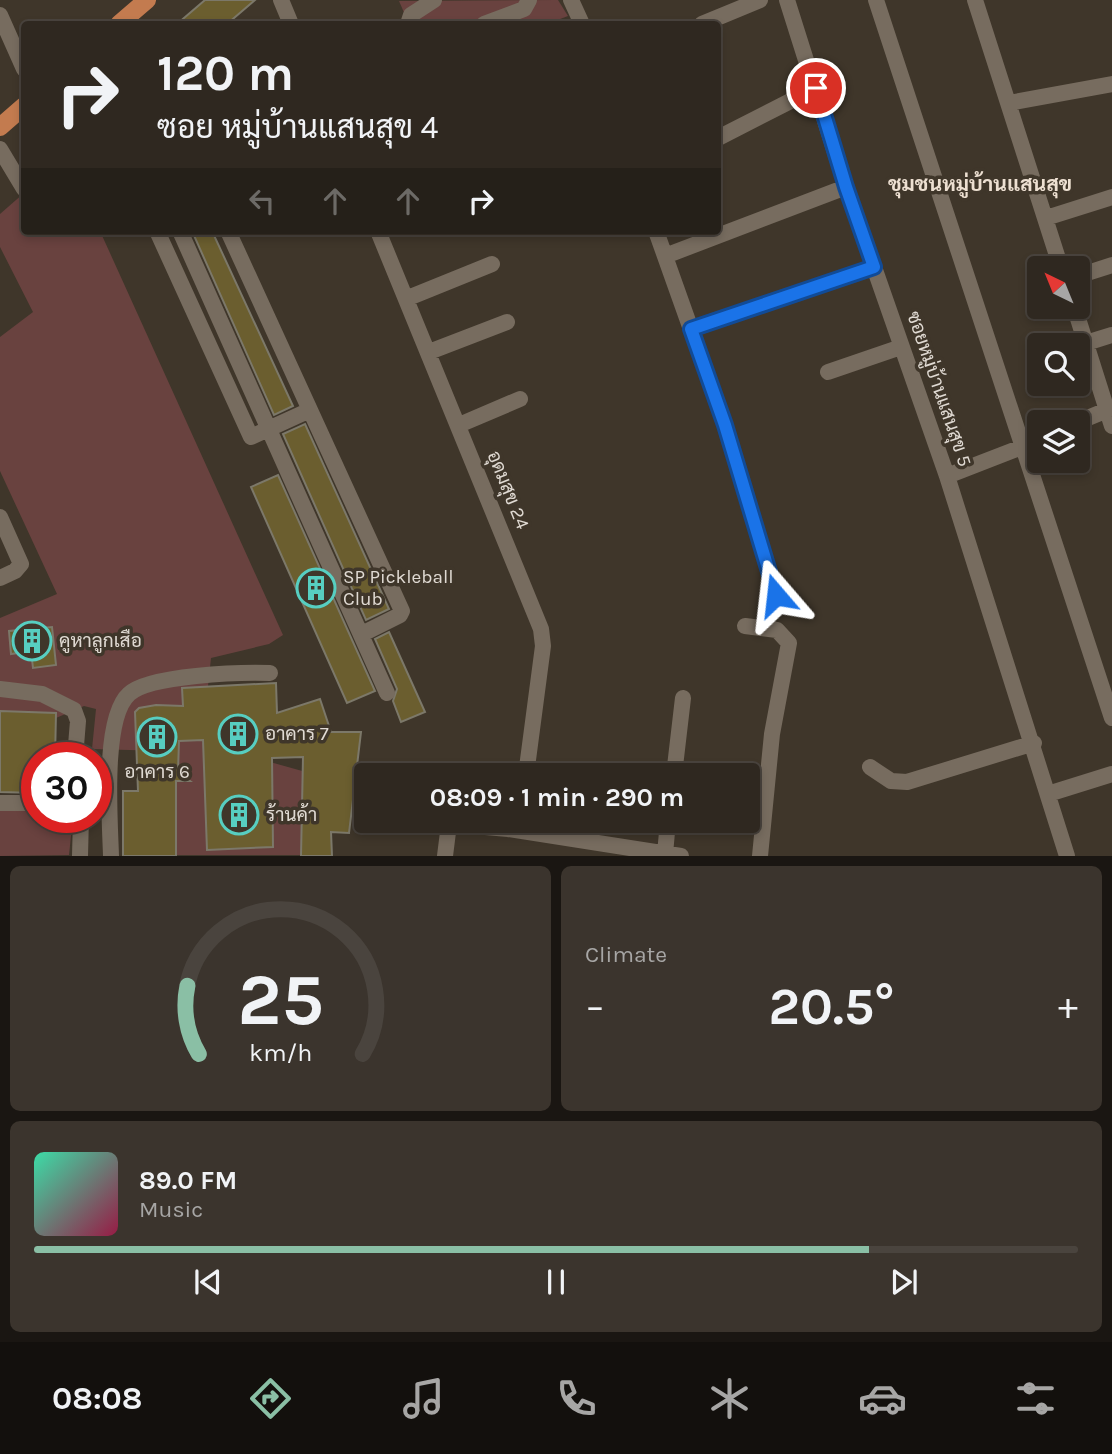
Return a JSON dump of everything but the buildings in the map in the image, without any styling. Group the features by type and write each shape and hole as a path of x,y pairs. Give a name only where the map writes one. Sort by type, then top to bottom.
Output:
{"main road":[{"path":"122,21 147,0"},
{"path":"0,127 21,109"}],"street":[{"path":"281,0 290,21"},
{"path":"409,21 411,15 434,0"},
{"path":"492,21 524,9 529,0"},
{"path":"709,21 760,0"},
{"name":"ซอยหมู่บ้านแสนสุข 5","path":"786,0 846,187 947,475 1034,743 1067,856"},
{"path":"876,0 1027,429"},
{"path":"975,0 1057,256"},
{"path":"577,2 581,21"},
{"path":"0,15 21,62"},
{"path":"1009,103 1112,84"},
{"path":"721,136 816,88"},
{"path":"0,149 21,184"},
{"path":"721,235 846,187"},
{"path":"1045,218 1112,197"},
{"path":"159,235 251,437 310,410"},
{"path":"182,235 387,693"},
{"path":"231,235 402,611 400,615 362,634"},
{"name":"อุดมสุข 24","path":"380,235 408,298 541,629 543,646 528,763"},
{"path":"657,235 725,425 776,595"},
{"path":"665,256 720,235"},
{"path":"408,298 492,264"},
{"path":"1090,272 1112,265"},
{"path":"691,329 874,267"},
{"path":"429,352 507,322"},
{"path":"1090,342 1112,335"},
{"path":"828,372 901,347"},
{"path":"1090,354 1109,409 1112,426"},
{"path":"458,425 520,398"},
{"path":"1090,417 1109,409"},
{"path":"947,475 1027,445"},
{"path":"1041,473 1112,718"},
{"path":"0,517 21,564 15,571 0,578"},
{"path":"745,626 777,630 789,643 772,734 760,856"},
{"path":"111,856 108,781 117,711 129,693 150,684 230,672 270,673"},
{"path":"0,689 42,694 74,710 78,721 76,742"},
{"path":"675,763 683,698"},
{"path":"870,767 891,781 907,782 1034,743"},
{"path":"1048,794 1112,774"},
{"path":"0,803 21,803"},
{"path":"80,856 81,833"},
{"path":"445,856 448,833"},
{"path":"549,833 635,853 673,855 670,833"}],"shaded area":[{"path":"558,0 568,16 555,21 408,21 399,1"},
{"path":"21,196 21,235 102,235 283,635 269,644 211,658 202,743 313,774 311,855 169,855 166,751 112,750 112,742 93,742 96,709 84,706 49,721 0,721 0,618 57,594 0,471 0,337 33,312 0,247 0,214"},
{"path":"0,811 21,811 21,833 71,833 69,855 0,856"}],"place":[{"name":"SP Pickleball Club","path":"316,588"},
{"name":"คูหาลูกเสือ","path":"32,641"},
{"name":"อาคาร 7","path":"238,734"},
{"name":"อาคาร 6","path":"157,737"},
{"name":"ร้านค้า","path":"239,815"}],"district":[{"name":"ชุมชนหมู่บ้านแสนสุข","path":"980,184"}],"route":[{"path":"776,595 725,425 691,329 874,267 816,88"}]}
